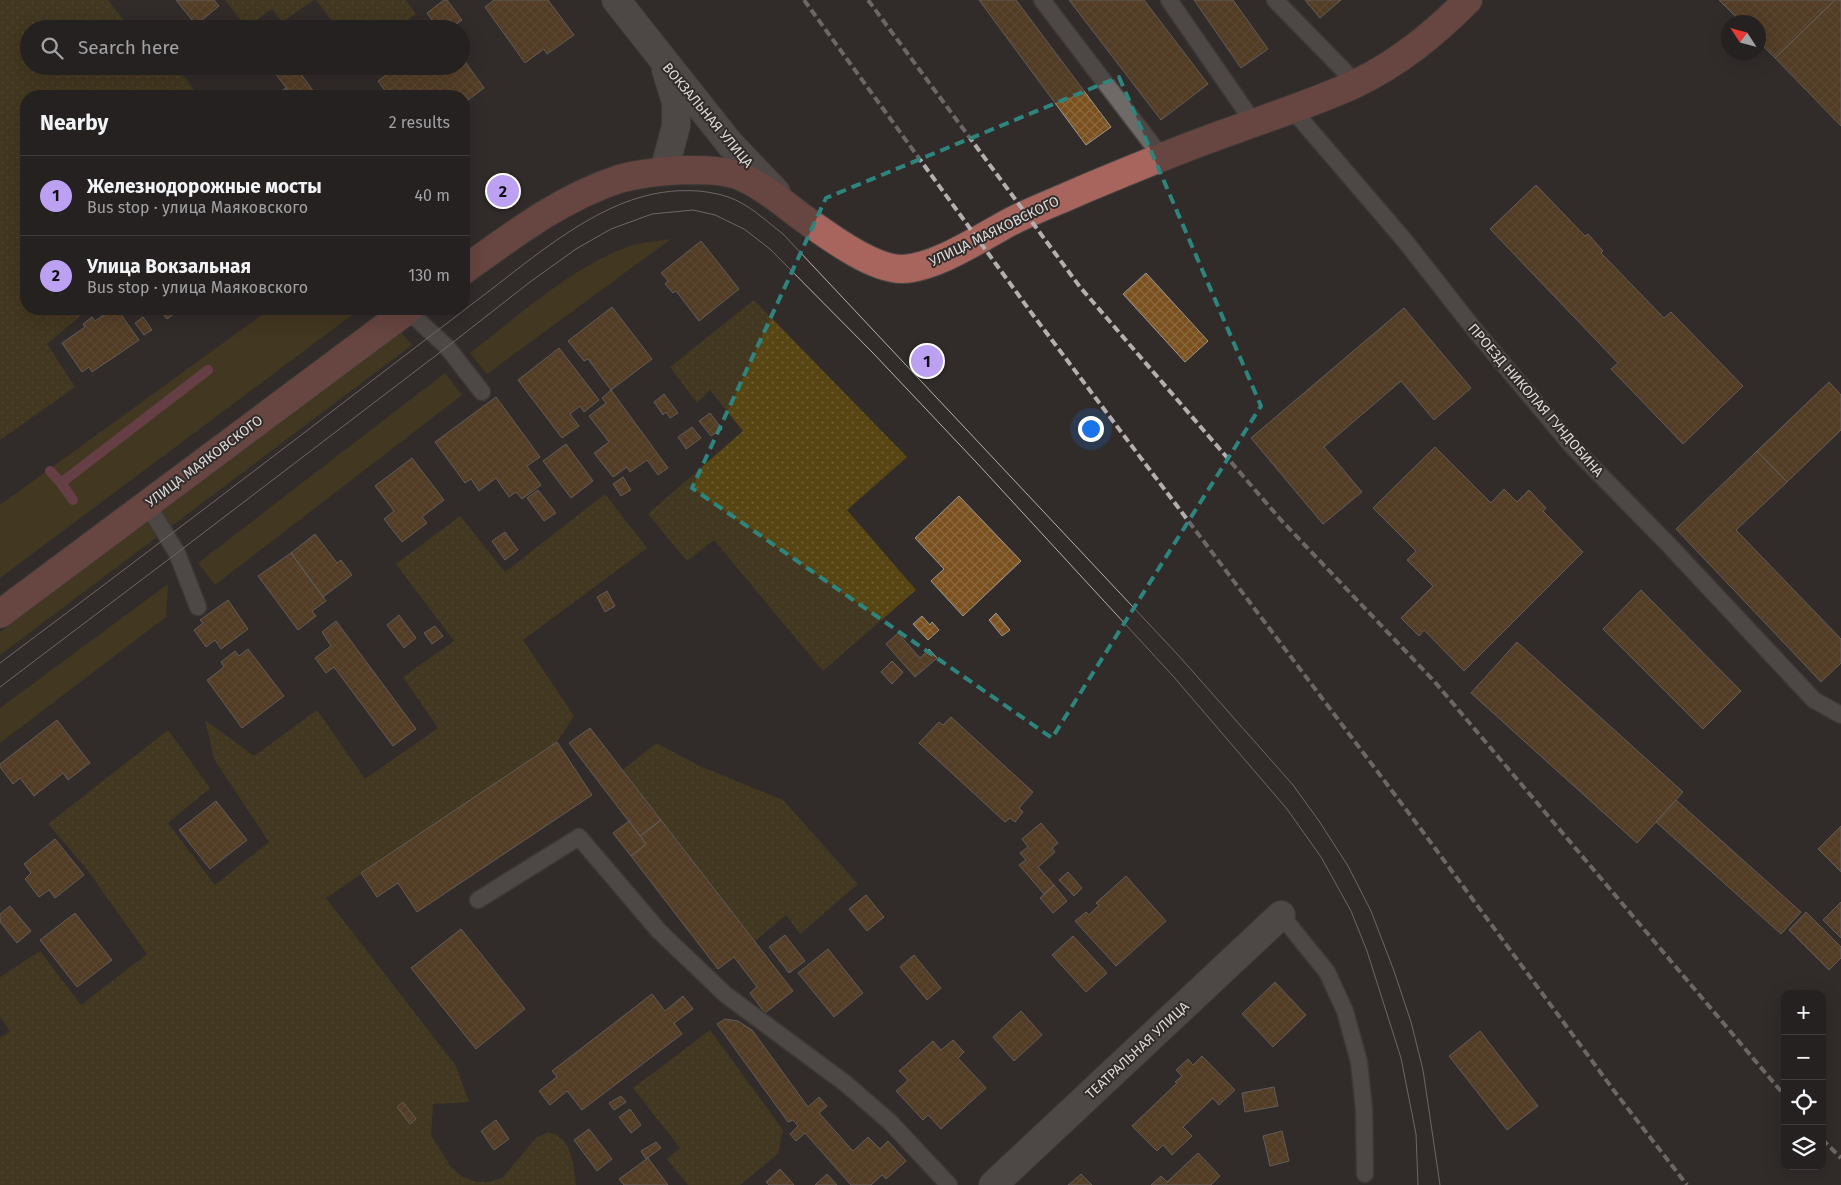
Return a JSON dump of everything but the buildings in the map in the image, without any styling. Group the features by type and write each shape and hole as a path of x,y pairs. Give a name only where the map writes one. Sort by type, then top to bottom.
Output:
{"main road":[{"name":"УЛИЦА МАЯКОВСКОГО","path":"470,266 533,221 573,198 621,179 664,171 701,170 739,176 770,193 808,222 847,248 878,264 890,268 903,269 920,266 938,260 1020,217 1161,156 1292,110 1356,83 1398,60 1440,28 1468,0"},
{"name":"УЛИЦА МАЯКОВСКОГО","path":"0,614 400,315"}],"street":[{"name":"ВОКЗАЛЬНАЯ УЛИЦА","path":"616,0 730,144 764,182 808,222"},
{"path":"664,62 676,102 676,126 664,171"},
{"name":"ТЕАТРАЛЬНАЯ УЛИЦА","path":"993,1185 1281,915"}],"lane":[{"path":"1042,0 1161,156"},
{"path":"1169,0 1254,123"},
{"path":"1275,0 1356,83"},
{"name":"ПРОЕЗД НИКОЛАЯ ГУНДОБИНА","path":"1292,110 1405,241 1474,329 1571,445 1668,544 1814,700 1841,715"},
{"path":"414,315 446,347 482,392"},
{"path":"147,504 177,553 198,607"},
{"path":"478,900 580,837 660,931 726,994 860,1096 890,1122 948,1185"},
{"path":"1281,915 1327,972 1345,1011 1359,1062 1364,1109 1365,1174"}],"highlighted area":[{"path":"1119,77 1261,406 1052,738 692,488 826,198"}],"shaded area":[{"path":"0,0 108,0 124,20 20,20 20,75 183,75 194,90 20,90 20,315 80,316 47,344 75,387 0,440"},
{"path":"225,0 314,0 285,20 280,20 272,9 256,20 241,20"},
{"path":"316,0 406,0 416,14 408,20 331,20"},
{"path":"671,239 487,374 470,353 548,292 589,265 633,245"},
{"path":"754,300 907,457 847,510 916,590 823,671 714,540 687,561 648,514 743,431 710,390 697,403 670,367"},
{"path":"262,315 352,315 0,578 0,505"},
{"path":"400,331 412,345 0,655 0,632"},
{"path":"445,373 462,395 215,585 198,563"},
{"path":"605,494 647,548 523,640 574,716 557,742 326,898 456,1066 469,1102 433,1104 431,1135 451,1167 461,1176 477,1182 490,1182 503,1177 536,1138 548,1132 558,1136 567,1146 572,1159 576,1185 0,1185 0,1038 10,1031 0,1017 0,977 40,951 81,1005 147,954 86,868 48,824 168,730 210,788 168,823 215,885 269,842 214,759 205,720 254,756 317,710 365,779 438,728 403,677 454,641 396,564 460,516 505,572"},
{"path":"168,584 166,617 0,743 0,708"},
{"path":"656,743 700,766 783,800 858,884 800,934 786,915 755,941 623,770"},
{"path":"710,1030 783,1130 778,1154 740,1185 688,1185 667,1159 680,1148 633,1088"}],"waterway":[{"path":"50,471 61,483 208,370"},
{"path":"61,483 73,500"}],"tram line":[{"path":"470,305 570,231 611,208 653,194 672,191 719,194 736,200 750,208 783,234 1179,656 1293,785 1319,821 1348,866 1371,911 1411,1022 1423,1070 1440,1185"},
{"path":"0,687 530,282 576,249 611,229 652,214 693,210 715,215 744,229 770,249 873,353 1173,676 1287,809 1321,857 1351,911 1367,951 1401,1058 1416,1134 1418,1185"},
{"path":"0,663 457,315"}],"railway":[{"path":"804,0 1033,315 1423,832 1615,1092 1687,1185"},
{"path":"868,0 1080,287 1281,520 1434,681 1781,1091"},
{"path":"1826,1143 1841,1158"}],"place":[{"name":"Улица Вокзальная","path":"503,191"},
{"name":"Железнодорожные мосты","path":"927,361"}]}
